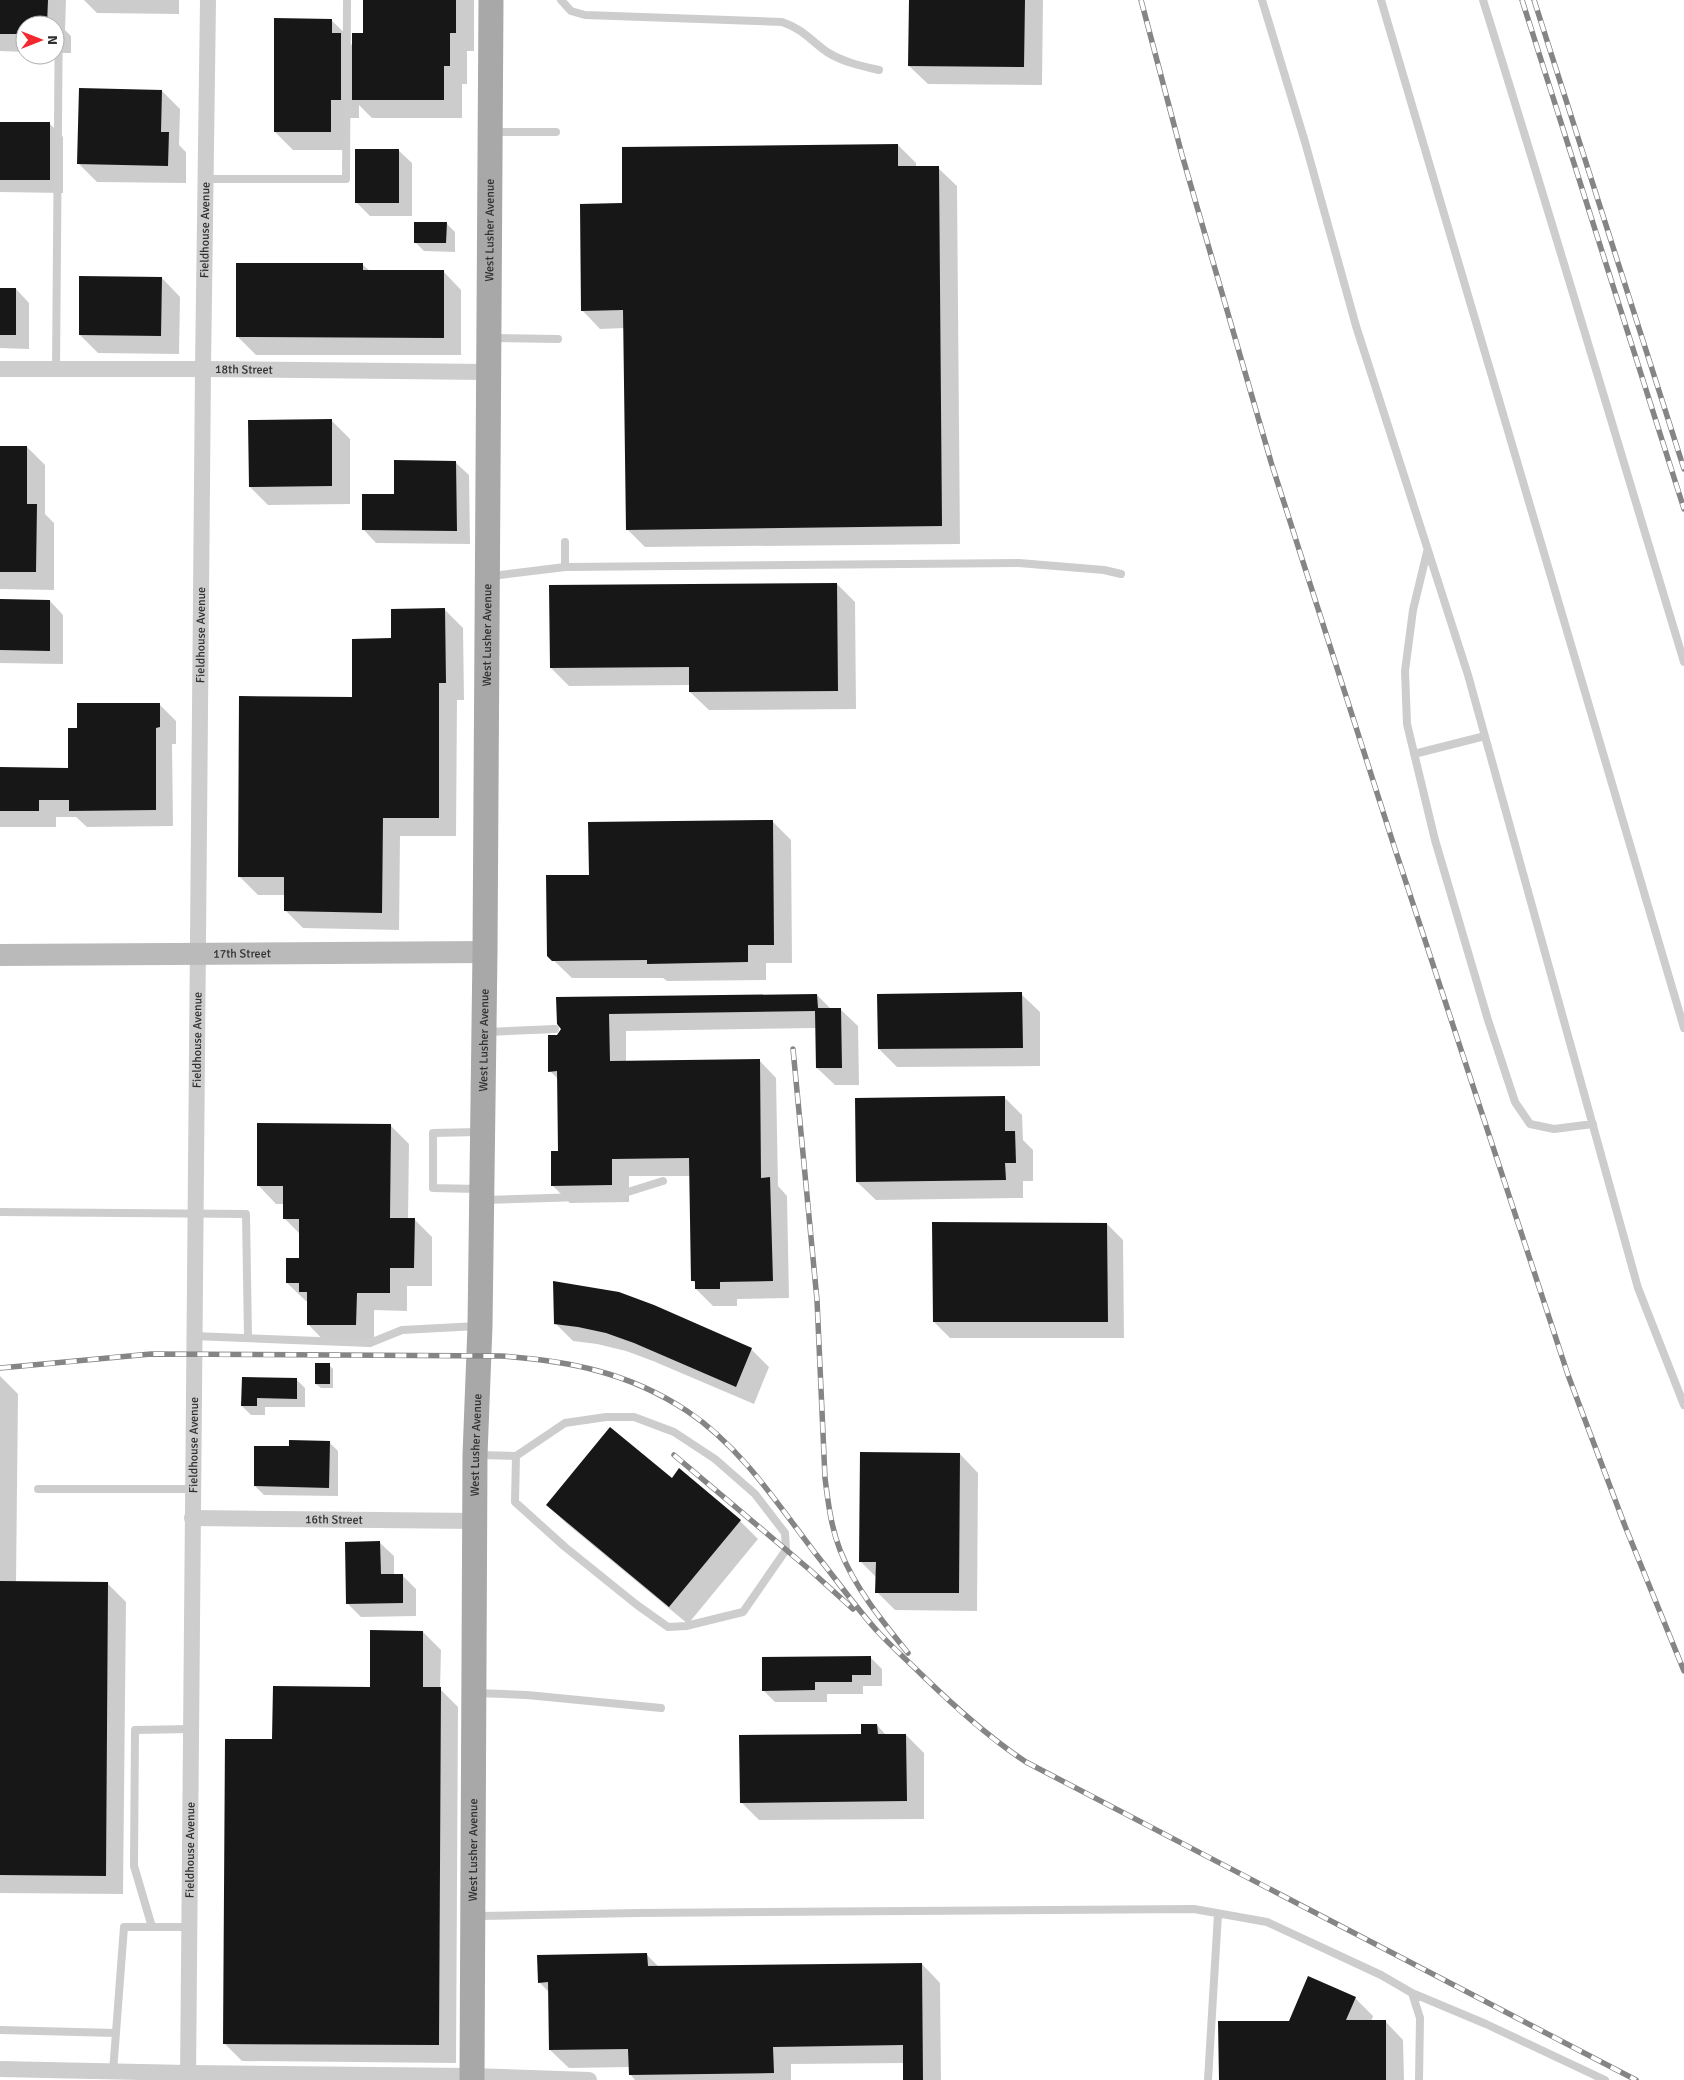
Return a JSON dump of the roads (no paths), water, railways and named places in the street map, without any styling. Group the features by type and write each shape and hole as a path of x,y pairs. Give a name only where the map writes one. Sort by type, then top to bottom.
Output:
{"main road":[{"name":"West Lusher Avenue","path":"472,2078 475,1455 480,1326 485,952 491,0"}],"street":[{"name":"Fieldhouse Avenue","path":"188,2077 192,1489 208,0"},
{"name":"18th Street","path":"0,369 488,372"},
{"name":"17th Street","path":"0,955 485,952"},
{"name":"16th Street","path":"192,1518 476,1521"},
{"path":"0,2069 44,2075 113,2072 188,2077 589,2080"}],"lane":[{"path":"56,369 60,0"},
{"path":"206,178 346,180 347,0"},
{"path":"561,0 571,11 585,15 782,22 797,27 828,52 842,59 879,70"},
{"path":"1262,0 1305,142 1356,326 1468,675 1638,1288 1684,1405"},
{"path":"1380,0 1684,1028"},
{"path":"1483,0 1527,139 1586,342 1684,662"},
{"path":"490,132 556,132"},
{"path":"488,338 558,339"},
{"path":"565,542 565,568"},
{"path":"1427,550 1413,610 1405,671 1407,724 1435,840 1488,1020 1515,1102 1530,1124 1554,1129 1593,1124"},
{"path":"487,576 565,568 1019,563 1104,570 1121,574"},
{"path":"1414,754 1485,736"},
{"path":"484,1032 555,1029"},
{"path":"483,1132 433,1133 433,1188 482,1195 615,1196 663,1181"},
{"path":"0,1212 196,1212 246,1214 248,1338"},
{"path":"194,1336 370,1343 402,1330 480,1326"},
{"path":"475,1455 516,1456 565,1422 606,1417 634,1417 674,1432 722,1465 755,1494 785,1533 786,1550 743,1612 686,1626 668,1627 564,1547 515,1502 516,1456"},
{"path":"38,1488 192,1489"},
{"path":"474,1693 527,1695 661,1708"},
{"path":"152,1927 134,1866 135,1730 190,1729"},
{"path":"473,1916 1194,1909 1267,1922 1381,1975 1412,1993 1486,2024 1605,2080"},
{"path":"1208,2080 1218,1914"},
{"path":"113,2072 124,1928 189,1927"},
{"path":"1412,1993 1420,2018 1419,2080"},
{"path":"0,2030 116,2032"}],"railway":[{"path":"1141,0 1182,155 1271,462 1395,849 1568,1375 1625,1526 1684,1671"},
{"path":"1522,0 1684,509"},
{"path":"1534,0 1684,469"},
{"path":"793,1049 817,1300 825,1478 830,1514 840,1550 853,1578 879,1616 908,1653"},
{"path":"0,1368 151,1354 501,1356 574,1365 620,1378 643,1387 687,1411 724,1441 757,1476 854,1604 879,1633 959,1710 1026,1762 1636,2080"},
{"path":"674,1455 810,1570 853,1609"}]}
